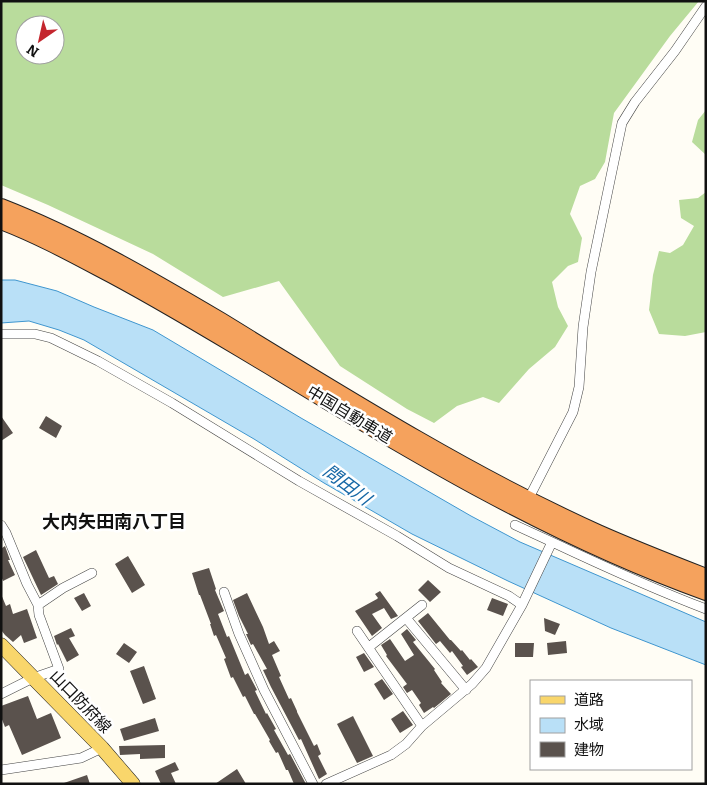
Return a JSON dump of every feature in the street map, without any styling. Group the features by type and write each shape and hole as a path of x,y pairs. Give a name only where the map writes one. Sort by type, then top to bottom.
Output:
{"highway":[{"name":"中国自動車道","path":"1,207 77,240 138,272 409,434 488,478 598,533 706,577"},
{"name":"中国自動車道","path":"1,221 70,252 131,285 394,441 482,490 592,545 641,567 706,592"}],"main road":[{"name":"山口防府線","path":"1,645 102,748 133,784"}],"street":[{"path":"532,492 573,412 579,387 583,327 591,272 622,123 635,102 675,51 706,6"},
{"path":"1,334 35,334 51,338 98,362 449,568 509,596 522,605"},
{"path":"1,525 38,605 39,615 59,669 33,678 1,694"},
{"path":"515,525 550,546 706,609"},
{"path":"326,784 391,755 406,744 422,726 472,684 486,668 522,605 550,546"},
{"path":"38,605 63,588 92,573"},
{"path":"224,592 239,634 264,690 313,784"},
{"path":"369,647 422,605"},
{"path":"406,618 466,690"},
{"path":"358,631 422,726"},
{"path":"1,770 80,758 102,748"}],"green space":[{"path":"1,1 699,1 670,36 614,113 605,162 595,179 580,186 570,214 582,238 578,262 568,266 552,282 558,307 568,326 555,347 529,369 499,403 483,397 457,406 434,423 407,409 340,366 279,281 223,297 153,254 1,185"},
{"path":"706,110 706,155 692,142 698,120"},
{"path":"706,192 706,332 685,336 659,334 649,310 653,275 659,251 670,253 683,245 694,226 681,218 679,200 698,198"}],"water":[{"name":"問田川","path":"1,280 15,280 57,291 153,330 301,418 471,516 520,542 706,622 706,665 611,628 412,534 84,340 29,321 1,323"}],"building":[{"path":"1,416 13,433 1,441"},
{"path":"46,416 62,426 56,438 39,428"},
{"path":"1,546 2,548 5,546 10,560 8,560 15,575 3,581 1,576"},
{"path":"36,550 49,578 54,576 58,584 41,595 23,557"},
{"path":"128,556 145,585 132,593 115,564"},
{"path":"209,568 215,590 224,611 218,614 227,637 229,636 245,675 248,673 257,690 255,691 266,714 276,729 274,730 288,755 290,754 306,784 294,784 278,752 276,753 245,696 243,697 233,677 231,678 224,659 226,658 216,635 214,636 192,573"},
{"path":"428,580 441,592 430,602 418,590"},
{"path":"380,591 398,616 391,619 384,608 372,614 382,628 372,636 355,611 377,599 375,594"},
{"path":"84,593 91,606 82,611 74,598"},
{"path":"247,593 269,644 274,641 280,651 272,655 289,699 291,698 314,746 317,744 321,754 318,756 327,774 319,779 301,739 299,740 271,687 263,670 267,669 253,644 251,645 239,616 233,600"},
{"path":"1,594 6,606 10,604 13,614 27,609 37,638 24,643 21,635 13,642 5,635 1,630"},
{"path":"492,598 508,604 503,616 487,610"},
{"path":"428,613 450,640 478,667 467,675 452,651 450,653 440,641 436,644 418,621"},
{"path":"544,618 560,624 555,635 545,631"},
{"path":"71,628 75,636 69,638 79,655 67,662 54,636"},
{"path":"407,629 416,640 413,642 435,669 441,683 451,694 434,708 424,713 419,705 421,703 412,690 407,693 403,687 407,684 386,656 381,645 390,639 405,661 414,655 401,634"},
{"path":"566,641 567,653 548,655 547,643"},
{"path":"124,643 137,652 129,663 116,654"},
{"path":"515,643 534,643 533,657 515,657"},
{"path":"364,653 374,667 364,672 356,657"},
{"path":"144,666 156,699 143,704 130,671"},
{"path":"382,679 393,694 384,700 374,684"},
{"path":"28,696 37,719 51,713 61,738 22,755 9,725 5,727 1,717 1,706"},
{"path":"403,711 413,725 400,733 391,719"},
{"path":"353,716 373,756 357,763 337,724"},
{"path":"155,718 159,731 124,741 120,729"},
{"path":"165,745 165,758 140,759 140,754 120,755 119,746"},
{"path":"175,762 179,770 171,773 176,784 161,784 155,771"},
{"path":"237,769 246,784 215,784"},
{"path":"87,775 90,784 64,783"}],"district":[{"name":"大内矢田南八丁目","path":"114,522"}]}
